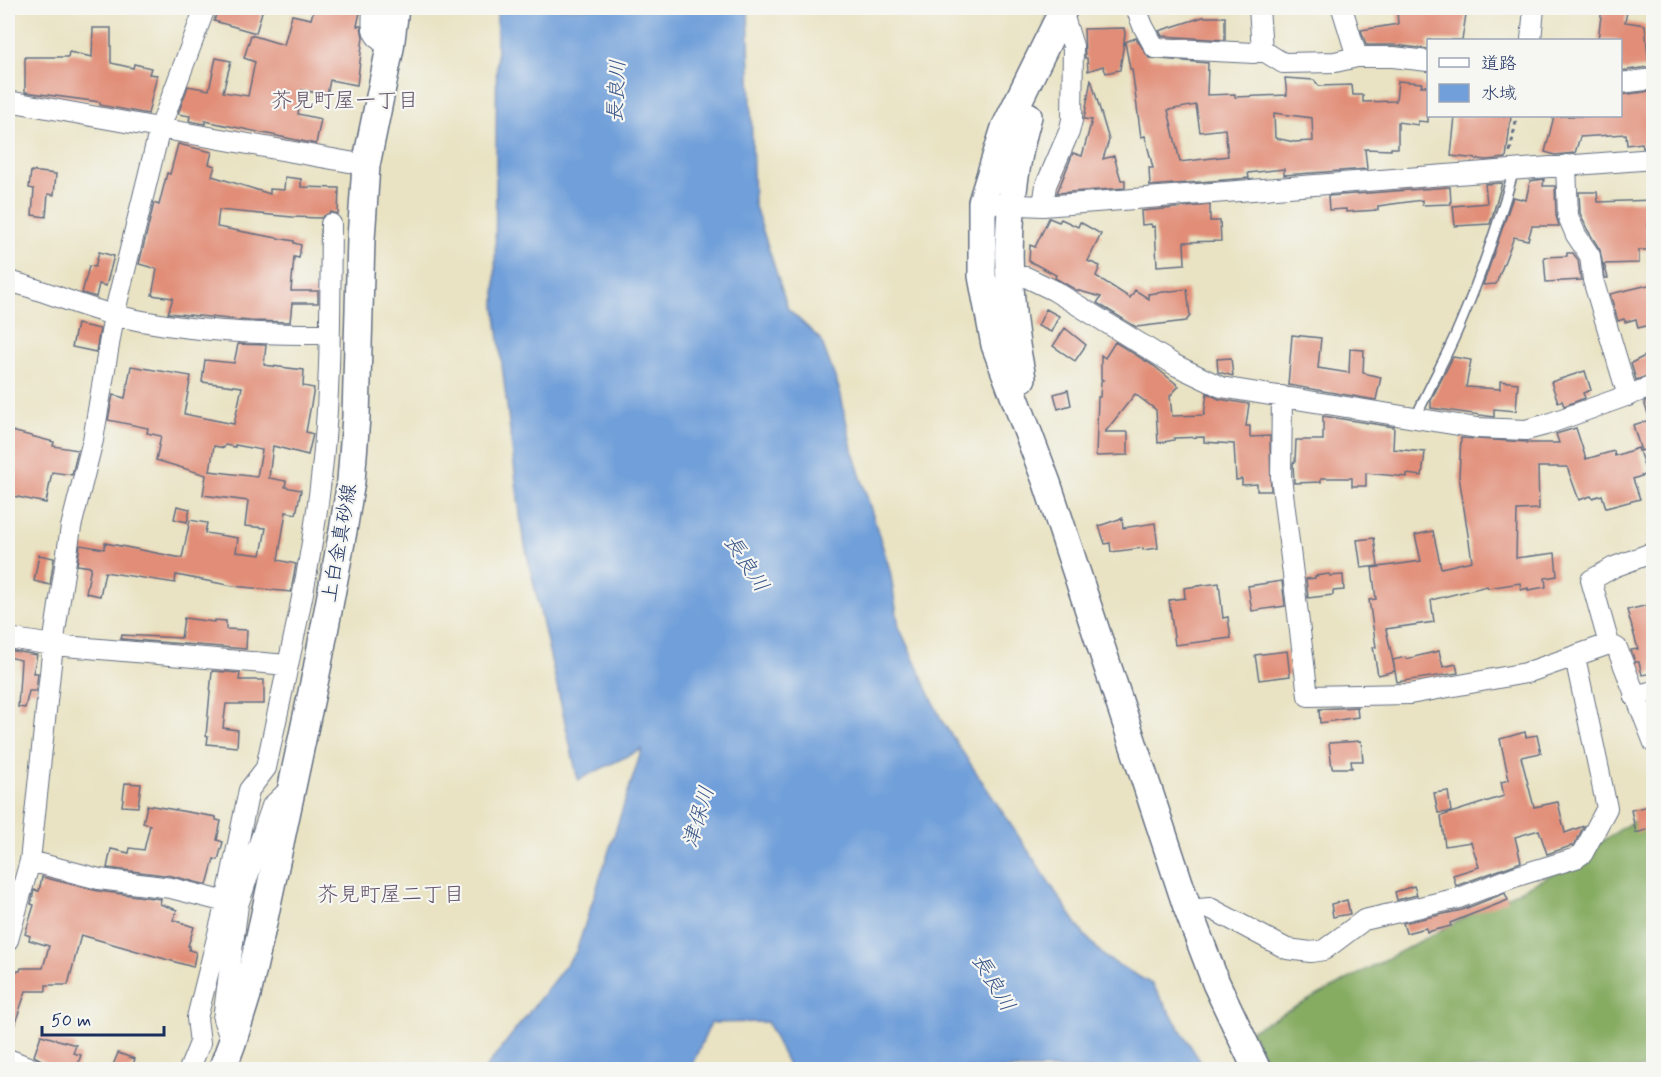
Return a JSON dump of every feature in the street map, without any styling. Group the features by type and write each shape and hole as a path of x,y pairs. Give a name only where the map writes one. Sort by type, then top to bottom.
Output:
{"street":[{"path":"8,940 30,861 53,645 71,527 93,440 114,315 160,128 206,8"},
{"path":"373,8 372,31 377,40 390,48"},
{"name":"上白金真砂線","path":"222,1070 249,985 320,657 344,531 356,417 361,238 366,165 390,48 395,8"},
{"path":"1136,8 1155,48 1254,53 1262,50"},
{"path":"1259,8 1262,50"},
{"path":"1342,8 1357,57"},
{"path":"1531,39 1534,8"},
{"path":"1061,14 1005,128 982,202 982,276 995,345 1047,483 1188,910 1216,983 1257,1070"},
{"path":"1047,483 1029,415 1013,337 1010,278 1012,206 1017,154 1061,14"},
{"path":"1043,206 1046,185 1072,120 1073,46 1061,14"},
{"path":"1262,50 1283,63 1335,62 1357,57 1393,57 1427,61"},
{"path":"1622,83 1653,79"},
{"path":"8,100 366,165"},
{"path":"982,202 1012,206 1043,206 1653,159"},
{"path":"1566,165 1568,216 1576,236 1590,256 1593,280 1628,396"},
{"path":"232,1043 223,1019 232,904 249,790 266,768 314,529 323,462 331,224"},
{"path":"1010,278 1026,277 1053,290 1175,365 1221,387 1477,428 1526,430 1653,386"},
{"path":"8,281 114,315 141,321 272,334 329,334"},
{"path":"1282,396 1281,477 1308,696 1410,693 1526,673 1609,644 1617,648 1653,743"},
{"path":"1609,644 1591,580 1614,567 1653,552"},
{"path":"8,638 53,645 287,665"},
{"path":"1188,910 1210,908 1287,950 1311,952 1324,950 1364,920 1459,898 1514,877 1576,858 1583,853 1607,808 1575,657"},
{"path":"1634,696 1653,691"},
{"path":"189,1070 200,1043 197,1018 232,904 272,807 292,787"},
{"path":"30,861 99,879 171,888 232,904"},
{"path":"8,1059 36,1070"}],"lane":[{"path":"1416,417 1461,324 1495,233 1510,170"}],"path":[{"path":"1510,170 1517,117"}],"green space":[{"path":"1641,816 1653,820 1653,1069 1270,1069 1250,1031 1547,877"}],"water":[{"path":"497,8 748,8 754,203 788,309 821,340 840,391 852,449 890,570 899,627 942,721 1082,932 1106,958 1152,984 1205,1069 790,1069 767,1022 711,1023 690,1069 485,1069 576,952 642,749 578,780 522,531 495,307"}],"building":[{"path":"218,8 263,8 256,33 214,21"},
{"path":"314,8 361,8 357,26 361,26 363,37 357,85 330,80 327,95 302,90 298,114 321,119 316,144 205,121 205,124 189,121 190,116 178,114 188,86 209,90 216,58 231,61 223,92 248,96 255,62 244,58 251,35 284,45 292,15 311,19"},
{"path":"1410,8 1467,8 1462,39 1427,39 1427,49 1366,45 1361,30 1398,24 1397,11 1410,11"},
{"path":"1602,8 1620,8 1620,11 1627,12 1625,22 1645,25 1649,67 1622,71 1622,39 1598,39"},
{"path":"1203,17 1225,17 1225,40 1162,36 1159,31"},
{"path":"93,28 111,28 111,63 133,68 134,64 151,68 149,74 157,75 148,114 100,105 100,102 25,92 25,57 68,57 69,52 92,57"},
{"path":"1124,28 1120,70 1106,73 1103,66 1088,71 1084,29"},
{"path":"1136,38 1149,58 1208,63 1207,95 1235,94 1235,97 1287,95 1285,78 1314,80 1319,86 1352,85 1353,95 1363,95 1363,102 1396,101 1398,81 1422,83 1421,86 1427,86 1428,122 1418,121 1418,125 1398,122 1398,148 1365,149 1367,169 1284,175 1284,169 1248,173 1249,178 1150,186 1149,168 1153,168 1145,136 1141,137 1132,69 1130,69 1125,42","holes":["1196,105 1200,132 1225,129 1228,156 1180,162 1168,110","1274,113 1312,118 1313,141 1294,142 1275,138"]},
{"path":"1091,79 1109,140 1103,159 1114,156 1121,180 1125,180 1125,188 1057,193 1073,153 1082,156 1092,120 1084,119"},
{"path":"1653,91 1653,147 1643,148 1642,143 1627,145 1626,134 1580,137 1575,153 1555,155 1545,152 1554,117 1622,117 1622,95"},
{"path":"1455,117 1511,117 1506,158 1487,160 1451,156"},
{"path":"178,144 212,152 209,164 215,166 212,176 270,194 270,189 284,190 285,177 301,179 301,187 339,188 338,214 331,212 321,218 219,210 217,227 294,241 301,245 299,258 294,257 291,291 318,291 318,303 292,303 290,322 250,321 168,313 173,298 152,295 157,269 139,264 154,203 159,205 167,173 170,174"},
{"path":"31,171 56,174 54,195 48,194 46,217 32,215 34,189 29,188"},
{"path":"1544,179 1543,186 1555,186 1556,216 1559,226 1532,226 1528,240 1514,237 1496,284 1483,285 1513,197 1526,200 1530,181"},
{"path":"1502,183 1490,224 1455,226 1453,206 1487,203 1485,184"},
{"path":"1450,187 1451,204 1422,205 1422,200 1378,206 1378,210 1346,212 1346,209 1329,210 1328,196"},
{"path":"1579,192 1597,192 1598,202 1653,200 1653,224 1648,224 1647,250 1639,250 1639,263 1604,264 1608,278 1605,278 1600,250 1580,213"},
{"path":"1210,205 1210,221 1220,221 1221,241 1184,242 1185,264 1157,266 1155,226 1142,225 1141,211"},
{"path":"1049,218 1059,222 1061,219 1078,227 1080,222 1101,234 1088,261 1100,266 1096,276 1130,298 1135,290 1149,299 1148,294 1187,289 1190,316 1186,321 1136,327 1097,303 1101,297 1076,290 1055,278 1056,275 1029,261 1030,245 1035,247"},
{"path":"99,252 114,256 106,286 99,284 96,297 82,293 89,266 95,267"},
{"path":"1567,253 1573,253 1578,260 1581,280 1546,282 1544,257 1567,256"},
{"path":"1653,284 1653,324 1638,328 1636,319 1618,321 1610,294"},
{"path":"1046,309 1059,316 1051,332 1038,326"},
{"path":"77,324 100,329 96,352 72,347"},
{"path":"1065,328 1086,345 1075,361 1053,346"},
{"path":"1292,335 1321,338 1318,368 1349,373 1350,349 1364,350 1363,373 1381,377 1376,400 1288,385"},
{"path":"1115,342 1154,366 1179,386 1170,396 1172,416 1204,415 1207,393 1219,399 1249,404 1246,426 1250,426 1250,437 1270,436 1271,491 1257,491 1257,484 1242,485 1242,479 1236,480 1234,444 1204,442 1204,437 1174,438 1174,440 1158,443 1156,410 1135,394 1105,432 1128,432 1128,455 1096,456 1098,397 1100,397 1103,380 1101,379 1101,355 1105,358"},
{"path":"238,344 266,345 264,365 304,370 303,386 314,388 306,432 313,434 308,455 273,446 269,478 286,481 285,487 301,490 296,514 286,512 278,560 296,564 291,592 233,586 176,575 175,583 105,572 100,596 86,593 91,567 77,565 80,545 104,549 105,543 182,558 190,520 207,523 205,533 238,538 236,552 261,555 266,528 245,526 248,501 203,495 206,475 156,460 161,436 147,433 148,428 108,420 113,395 125,398 131,366 191,376 184,414 234,424 242,387 202,382 205,360 234,363","holes":["235,445 262,450 257,477 210,471 214,446 235,447"]},
{"path":"1653,352 1653,374 1636,380 1631,363"},
{"path":"1453,357 1471,360 1466,387 1500,389 1500,381 1518,383 1516,411 1494,409 1494,417 1431,408 1431,400"},
{"path":"1231,358 1233,376 1218,372 1217,359"},
{"path":"1585,371 1591,390 1583,393 1585,398 1564,406 1562,401 1558,402 1551,382"},
{"path":"1068,390 1071,405 1058,409 1054,394"},
{"path":"1653,399 1653,447 1641,451 1633,425 1650,420 1644,402"},
{"path":"1323,416 1394,427 1393,449 1425,452 1422,476 1407,474 1407,477 1366,473 1366,486 1352,486 1352,478 1321,478 1321,482 1294,483 1293,463 1295,462 1296,440 1323,440"},
{"path":"1576,428 1586,459 1614,451 1615,456 1638,448 1647,474 1633,479 1640,499 1606,508 1602,495 1579,500 1567,467 1538,467 1539,509 1517,510 1516,558 1555,553 1557,576 1545,578 1546,587 1521,590 1520,583 1488,588 1487,586 1431,600 1434,622 1386,629 1395,671 1378,675 1369,600 1376,599 1372,568 1421,561 1415,535 1433,531 1441,568 1472,561 1459,476 1461,438 1559,443 1556,434"},
{"path":"8,430 54,442 53,446 78,450 72,475 52,472 46,503 8,495"},
{"path":"177,506 190,509 187,522 174,519"},
{"path":"1122,518 1123,528 1155,523 1158,548 1111,552 1110,543 1105,544 1099,526"},
{"path":"1374,538 1378,566 1361,568 1357,540"},
{"path":"39,555 54,558 50,585 34,581"},
{"path":"1329,574 1330,576 1343,575 1344,590 1333,591 1333,595 1308,598 1306,579"},
{"path":"1282,581 1285,606 1252,611 1248,586"},
{"path":"1219,583 1223,618 1228,617 1231,638 1175,645 1169,600 1185,598 1184,588"},
{"path":"1653,604 1653,622 1650,623 1653,673 1642,675 1639,662 1635,662 1631,650 1638,649 1627,610"},
{"path":"184,618 214,622 214,620 226,621 226,629 247,630 246,649 121,639 122,635 181,638"},
{"path":"8,650 37,655 33,673 38,673 36,691 29,691 25,708 18,707 21,660 8,657"},
{"path":"1287,651 1290,676 1259,680 1255,655"},
{"path":"1439,651 1443,667 1456,664 1458,673 1397,682 1393,660"},
{"path":"212,671 240,673 239,680 264,680 264,704 226,704 223,728 238,730 237,747 207,744"},
{"path":"1357,707 1358,717 1320,723 1319,709"},
{"path":"1525,732 1526,737 1537,735 1541,753 1521,757 1534,807 1558,802 1565,833 1584,826 1574,845 1547,854 1539,830 1515,837 1521,862 1456,886 1453,875 1479,867 1471,842 1445,846 1441,816 1504,796 1501,782 1509,780 1500,739"},
{"path":"1361,741 1363,761 1351,761 1352,768 1332,768 1329,743"},
{"path":"125,783 141,784 138,807 122,806"},
{"path":"1448,791 1451,812 1438,813 1434,793"},
{"path":"147,805 216,817 216,820 221,821 217,840 223,842 218,860 214,859 207,885 172,876 107,868 111,849 129,853 130,848 144,850 150,825 143,823"},
{"path":"1653,805 1653,828 1636,833 1631,810"},
{"path":"42,877 98,891 161,899 160,904 177,910 173,920 194,927 188,946 190,946 189,950 196,952 193,967 81,935 68,985 46,985 46,991 26,991 10,1038 8,1037 11,971 20,971 21,968 43,968 49,946 29,940 30,936 25,934 34,905 31,904 34,890 39,891"},
{"path":"1414,886 1417,895 1397,900 1395,892"},
{"path":"1505,893 1508,900 1450,923 1451,926 1427,932 1426,928 1406,933 1403,923 1462,910"},
{"path":"1347,900 1350,914 1333,917 1331,904"},
{"path":"41,1035 76,1045 73,1053 81,1055 76,1070 48,1070 45,1062 34,1056"},
{"path":"118,1053 135,1059 131,1070 111,1070"}],"district":[{"name":"芥見町屋一丁目","path":"345,101"},
{"name":"芥見町屋二丁目","path":"391,895"}],"water label":[{"name":"長良川","path":"617,91"},
{"name":"長良川","path":"746,564"},
{"name":"津保川","path":"699,817"},
{"name":"長良川","path":"993,983"}]}
